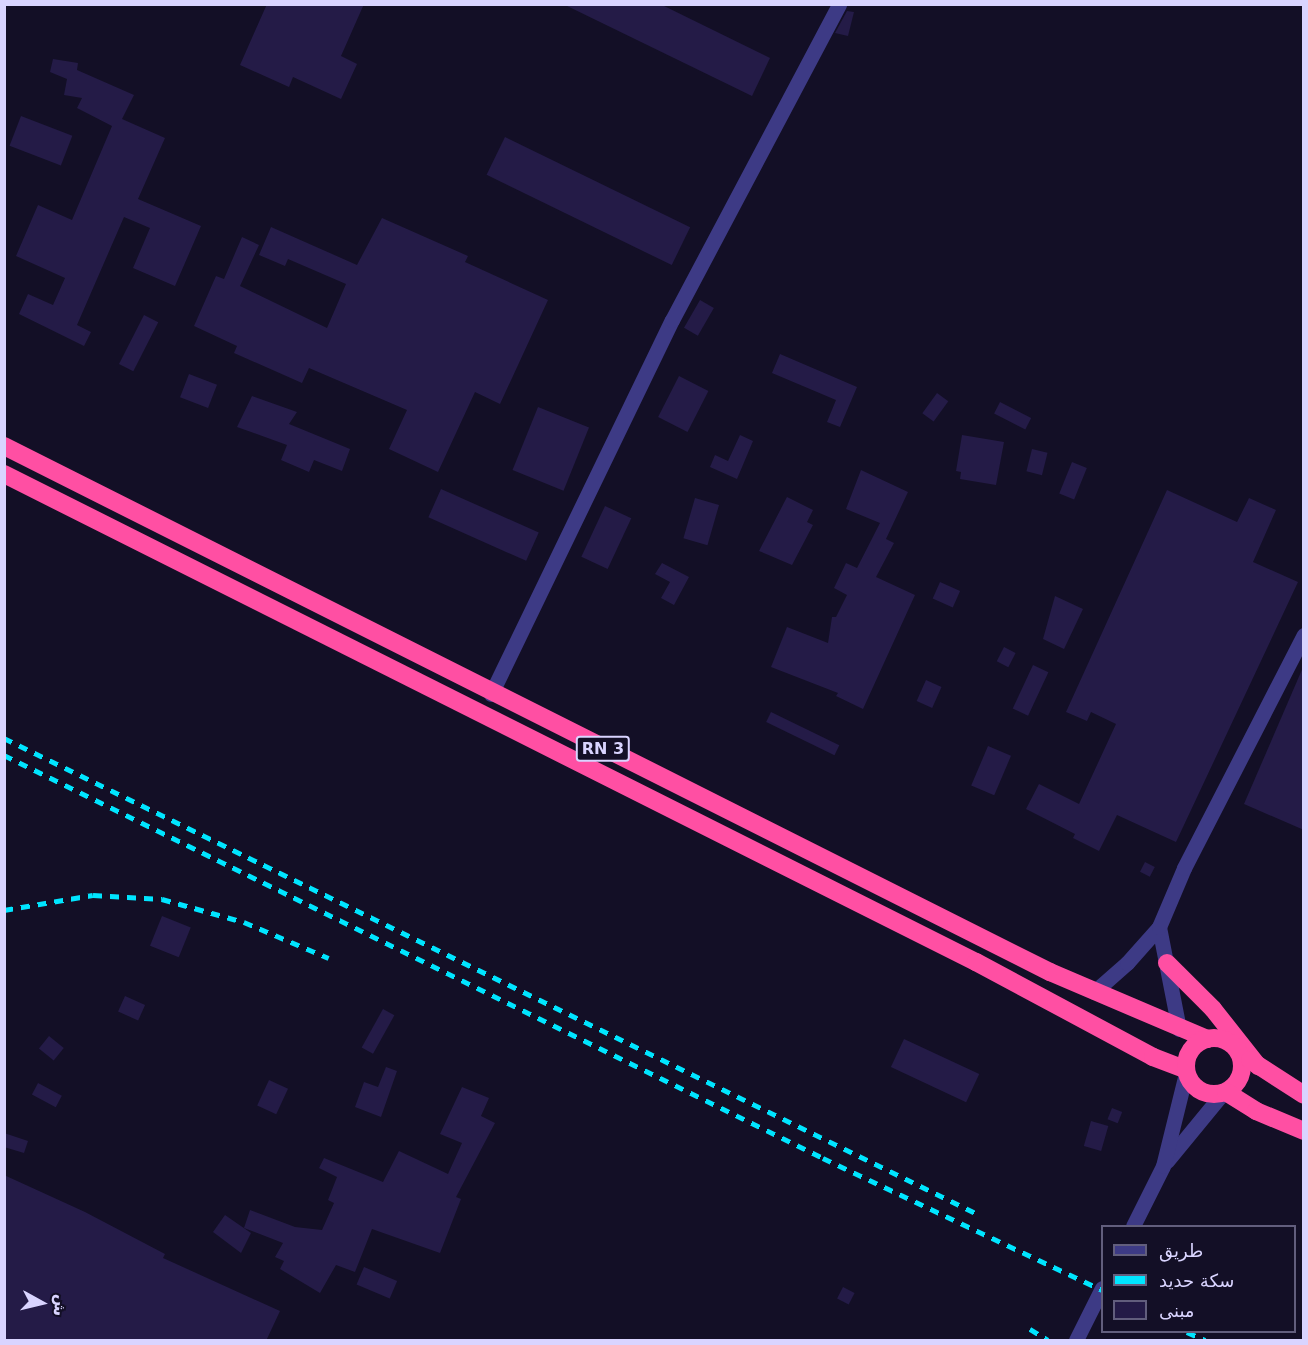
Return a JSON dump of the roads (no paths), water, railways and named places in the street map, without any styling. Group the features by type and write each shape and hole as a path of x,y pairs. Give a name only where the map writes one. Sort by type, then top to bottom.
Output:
{"highway":[{"name":"RN 3","path":"4,446 491,693 1094,992 1207,1039"},
{"name":"RN 3","path":"4,474 955,952 1153,1057 1186,1071"},
{"path":"1167,963 1213,1009 1258,1066"},
{"path":"1304,1095 1258,1066 1225,1040 1207,1039 1189,1053 1186,1071 1199,1091 1224,1093 1304,1131"},
{"path":"1224,1093 1239,1079 1242,1061 1238,1052"}],"street":[{"path":"491,693 672,320 839,4"},
{"path":"1094,992 1127,963 1159,927 1185,868 1304,635"},
{"path":"1159,927 1179,1029"},
{"path":"1134,1225 1163,1166 1186,1071"},
{"path":"1163,1166 1224,1093"},
{"path":"1076,1341 1101,1290"}],"railway":[{"path":"4,738 980,1215"},
{"path":"4,755 823,1158 1101,1290"},
{"path":"4,910 93,895 162,899 244,922 329,958"},
{"path":"1030,1329 1048,1340"},
{"path":"1189,1333 1205,1340"}]}
